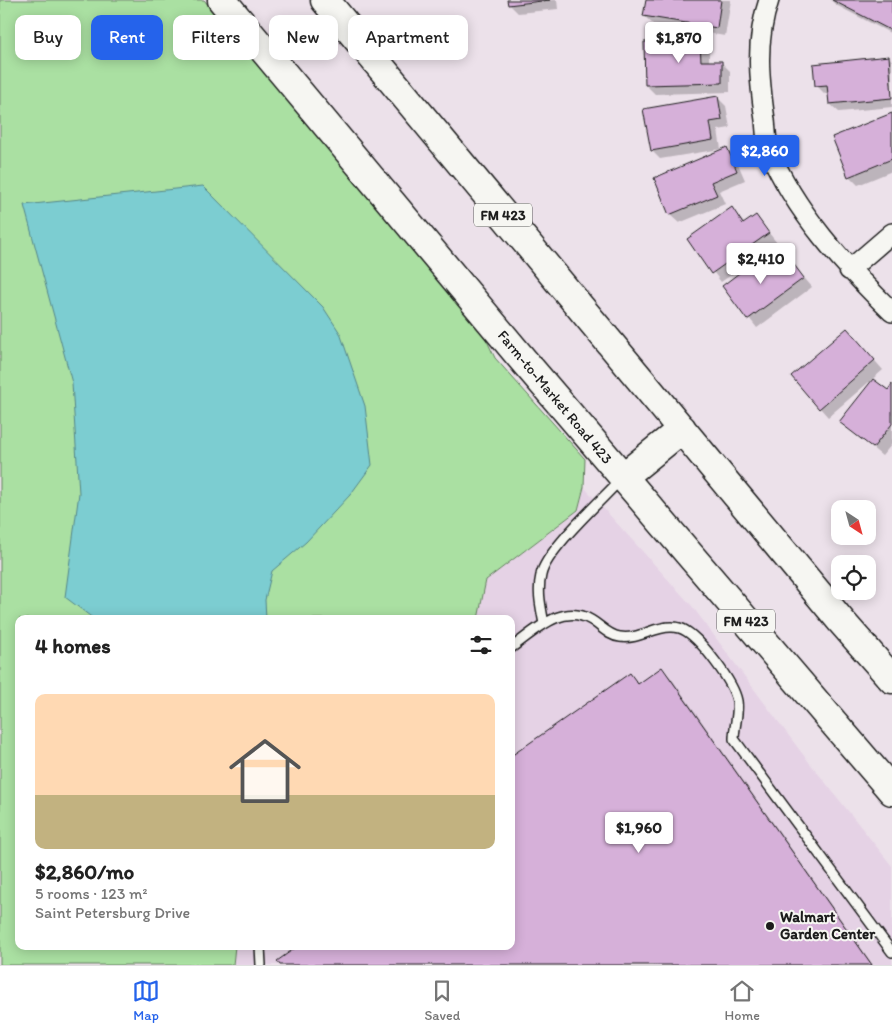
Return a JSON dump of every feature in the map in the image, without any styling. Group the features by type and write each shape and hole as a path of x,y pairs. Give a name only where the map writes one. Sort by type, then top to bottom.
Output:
{"main road":[{"name":"Farm-to-Market Road 423","path":"222,0 623,477 892,791"},
{"name":"FM 423","path":"325,0 892,679"},
{"path":"623,477 682,429"}],"street":[{"path":"769,0 763,20 758,68 768,148 798,202 849,270 892,312"},
{"path":"849,270 892,233"}],"lane":[{"path":"544,624 538,593 541,572 558,546 623,477"},
{"path":"515,645 544,624 570,614 583,615 619,637 629,637 660,627 673,627 685,630 694,637 731,685 737,702 734,739 892,952"},
{"path":"260,950 261,965"}],"shaded area":[{"path":"584,487 692,606 801,752 892,866 892,965 233,965 235,950 515,950 515,615 478,615 479,603 486,580 578,510"}],"green space":[{"path":"0,0 204,0 217,15 173,15 173,60 255,60 481,328 495,358 585,459 584,487 578,510 486,580 479,615 15,615 15,950 235,950 233,965 0,965"}],"water":[{"path":"203,186 323,307 340,333 365,406 372,465 350,495 306,542 272,571 265,600 266,615 89,615 65,597 79,493 72,383 24,205"}],"building":[{"path":"507,0 550,0 508,5"},
{"path":"646,0 721,0 717,28 643,16"},
{"path":"832,0 892,0 892,31"},
{"path":"700,41 701,61 722,61 722,83 645,85 644,42"},
{"path":"889,56 892,98 829,104 827,85 815,86 813,64"},
{"path":"718,96 722,120 710,122 713,140 651,151 643,109"},
{"path":"892,113 892,159 848,177 832,137"},
{"path":"727,147 737,171 711,182 717,195 669,215 654,178"},
{"path":"732,207 743,224 756,215 769,233 711,274 687,239"},
{"path":"764,254 775,268 789,258 804,278 747,320 722,286"},
{"path":"847,328 875,360 819,409 791,376"},
{"path":"873,379 888,390 892,384 892,424 873,448 839,422"},
{"path":"662,667 872,965 280,965 277,961 292,950 515,950 515,753 630,673 638,684"}],"place":[{"name":"Walmart Garden Center","path":"770,926"}]}
